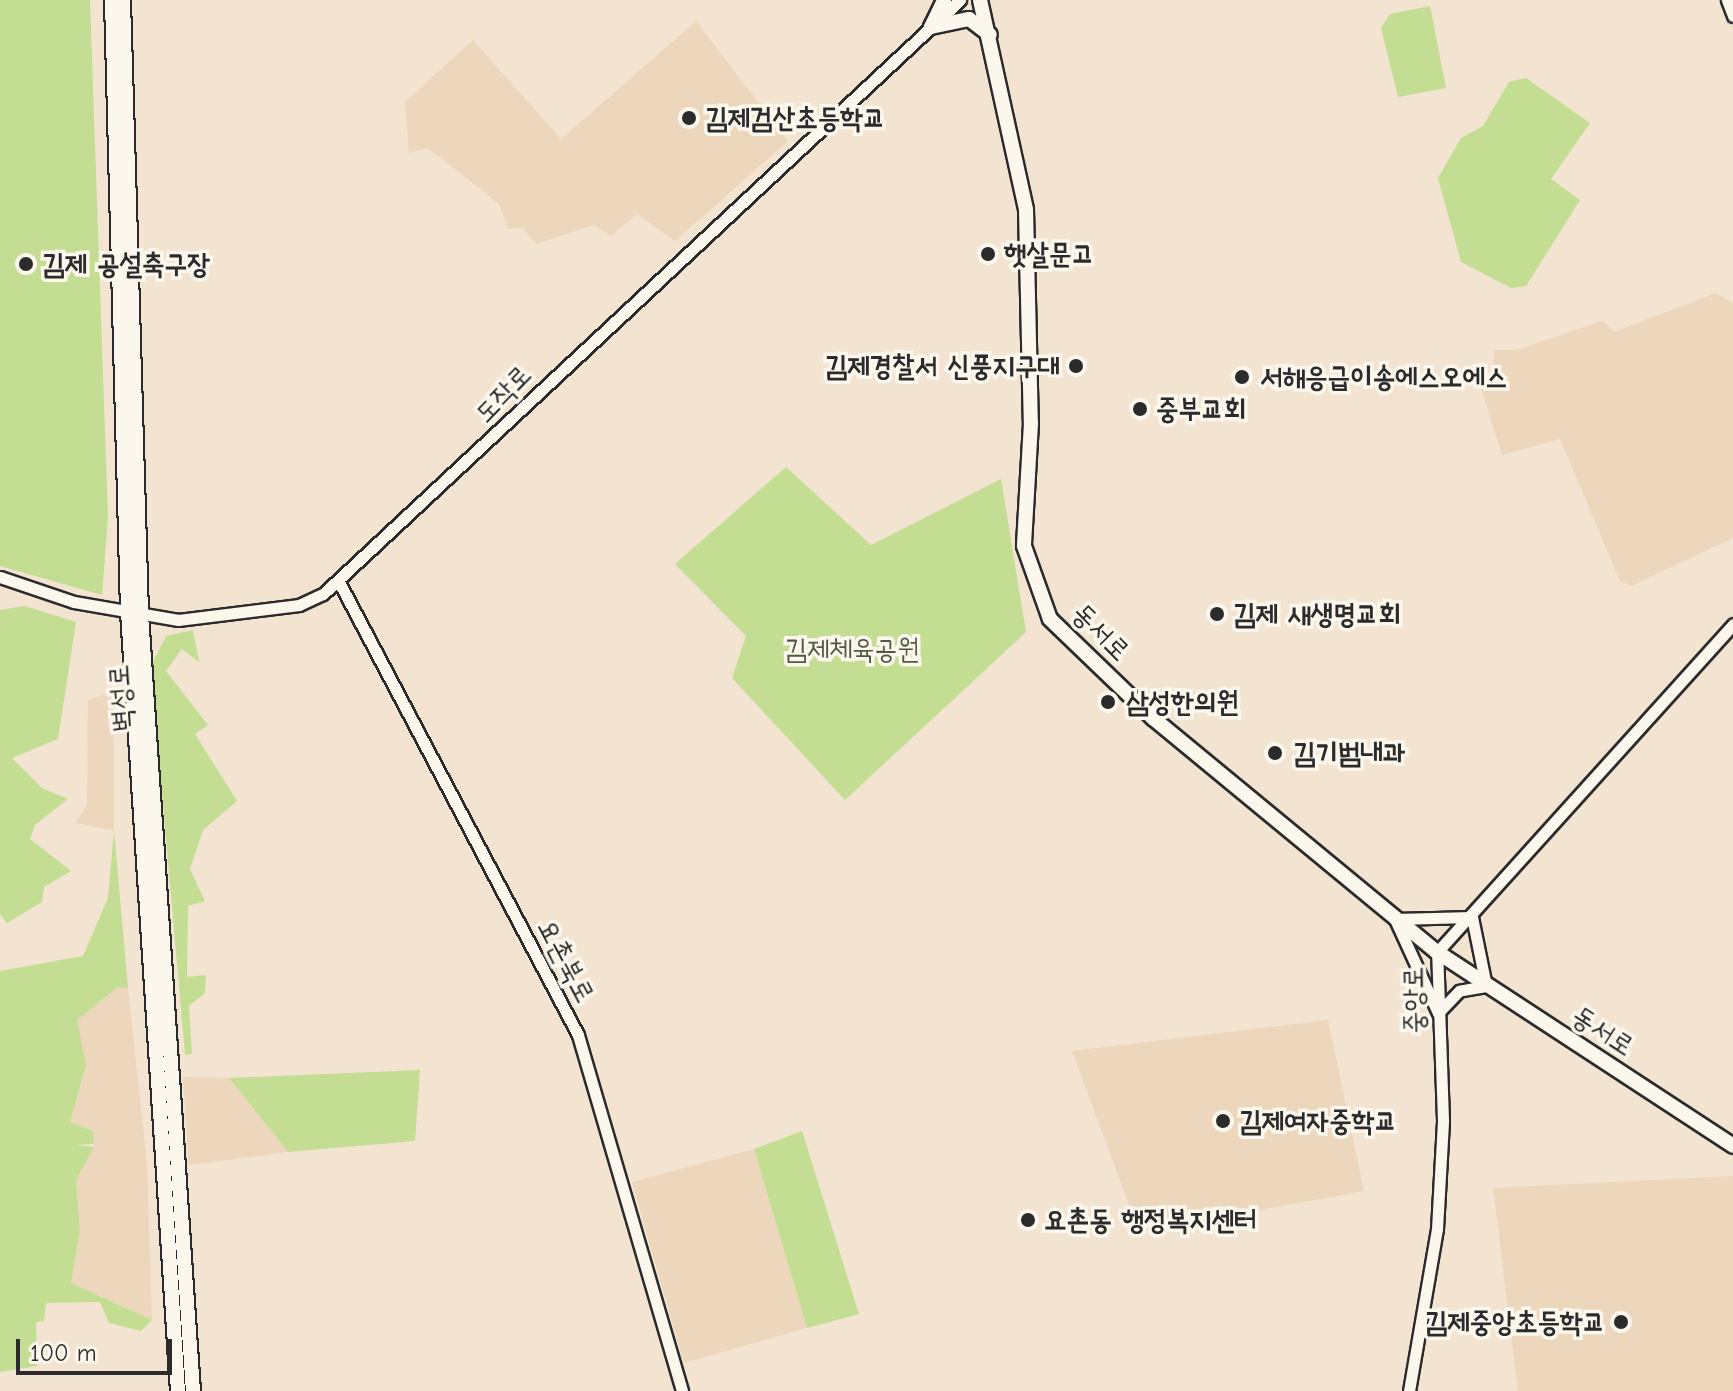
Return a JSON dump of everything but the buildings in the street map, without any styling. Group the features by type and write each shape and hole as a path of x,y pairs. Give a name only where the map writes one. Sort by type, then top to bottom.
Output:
{"main road":[{"name":"벽성로","path":"112,0 134,614 178,1391"},
{"name":"벽성로","path":"123,0 134,614 193,1391"},
{"path":"931,27 944,0"},
{"name":"동서로","path":"980,0 993,40 1028,223 1024,546 1037,592 1050,619 1095,664 1437,952 1733,1146"},
{"path":"931,27 969,19 993,40"}],"street":[{"name":"도작로","path":"0,577 134,614 257,612 299,605 339,582 591,338 960,0"},
{"path":"1727,0 1733,16"},
{"name":"요촌북로","path":"339,582 578,1035 682,1391"},
{"name":"중앙로","path":"1409,1391 1437,1229 1437,952 1472,917 1733,624"},
{"path":"1472,917 1486,986 1459,991 1438,1013 1395,919 1472,917"}],"shaded area":[{"path":"696,21 788,141 675,241 637,214 611,236 594,225 536,244 523,228 508,229 499,204 428,148 409,153 405,102 473,40 561,139"},
{"path":"1716,293 1733,303 1733,538 1631,586 1620,581 1560,439 1502,455 1480,385 1492,384 1494,350 1517,350 1602,321 1614,332"},
{"path":"113,692 114,830 75,823 87,805 88,700"},
{"path":"118,987 128,988 147,1163 152,1320 71,1283 80,1230 76,1180 94,1146 93,1131 70,1122 86,1065 76,1020"},
{"name":"김제여자중학교","path":"1328,1020 1364,1191 1139,1232 1072,1051"},
{"path":"183,1077 229,1078 288,1152 189,1165"},
{"path":"754,1149 807,1328 684,1363 632,1182"},
{"name":"김제중앙초등학교","path":"1733,1176 1733,1391 1518,1391 1493,1188"}],"green space":[{"path":"0,0 90,0 108,518 102,595 0,566"},
{"path":"1430,6 1446,88 1398,97 1381,28 1390,14"},
{"path":"1526,78 1590,123 1551,179 1580,200 1526,286 1511,288 1461,262 1438,178 1461,138 1483,126 1509,82"},
{"name":"김제체육공원","path":"786,467 871,545 1001,479 1026,632 845,800 732,678 746,636 675,564"},
{"path":"25,606 76,622 58,739 12,758 42,788 68,799 35,825 30,839 71,871 44,887 42,902 7,923 0,914 0,610"},
{"path":"193,630 199,662 182,649 166,671 208,725 195,734 237,801 203,830 190,869 205,901 188,906 187,977 206,975 205,993 189,1006 192,1054 185,1055 151,666 166,636"},
{"path":"114,830 128,988 118,987 77,1020 86,1065 70,1122 93,1131 94,1144 76,1145 94,1147 76,1180 80,1230 71,1283 152,1320 141,1331 109,1323 100,1302 46,1303 44,1321 36,1322 37,1366 0,1372 0,971 83,956 108,898"},
{"path":"420,1070 415,1141 288,1152 229,1078"},
{"path":"802,1131 859,1314 807,1328 754,1149"}],"place":[{"name":"김제검산초등학교","path":"689,118"},
{"name":"햇살문고","path":"988,254"},
{"name":"김제 공설축구장","path":"26,264"},
{"name":"김제경찰서 신풍지구대","path":"1076,366"},
{"name":"서해응급이송에스오에스","path":"1242,377"},
{"name":"중부교회","path":"1140,409"},
{"name":"김제 새생명교회","path":"1217,614"},
{"name":"삼성한의원","path":"1108,702"},
{"name":"김기범내과","path":"1275,753"},
{"name":"김제여자중학교","path":"1223,1121"},
{"name":"요촌동 행정복지센터","path":"1028,1220"},
{"name":"김제중앙초등학교","path":"1621,1322"}]}
